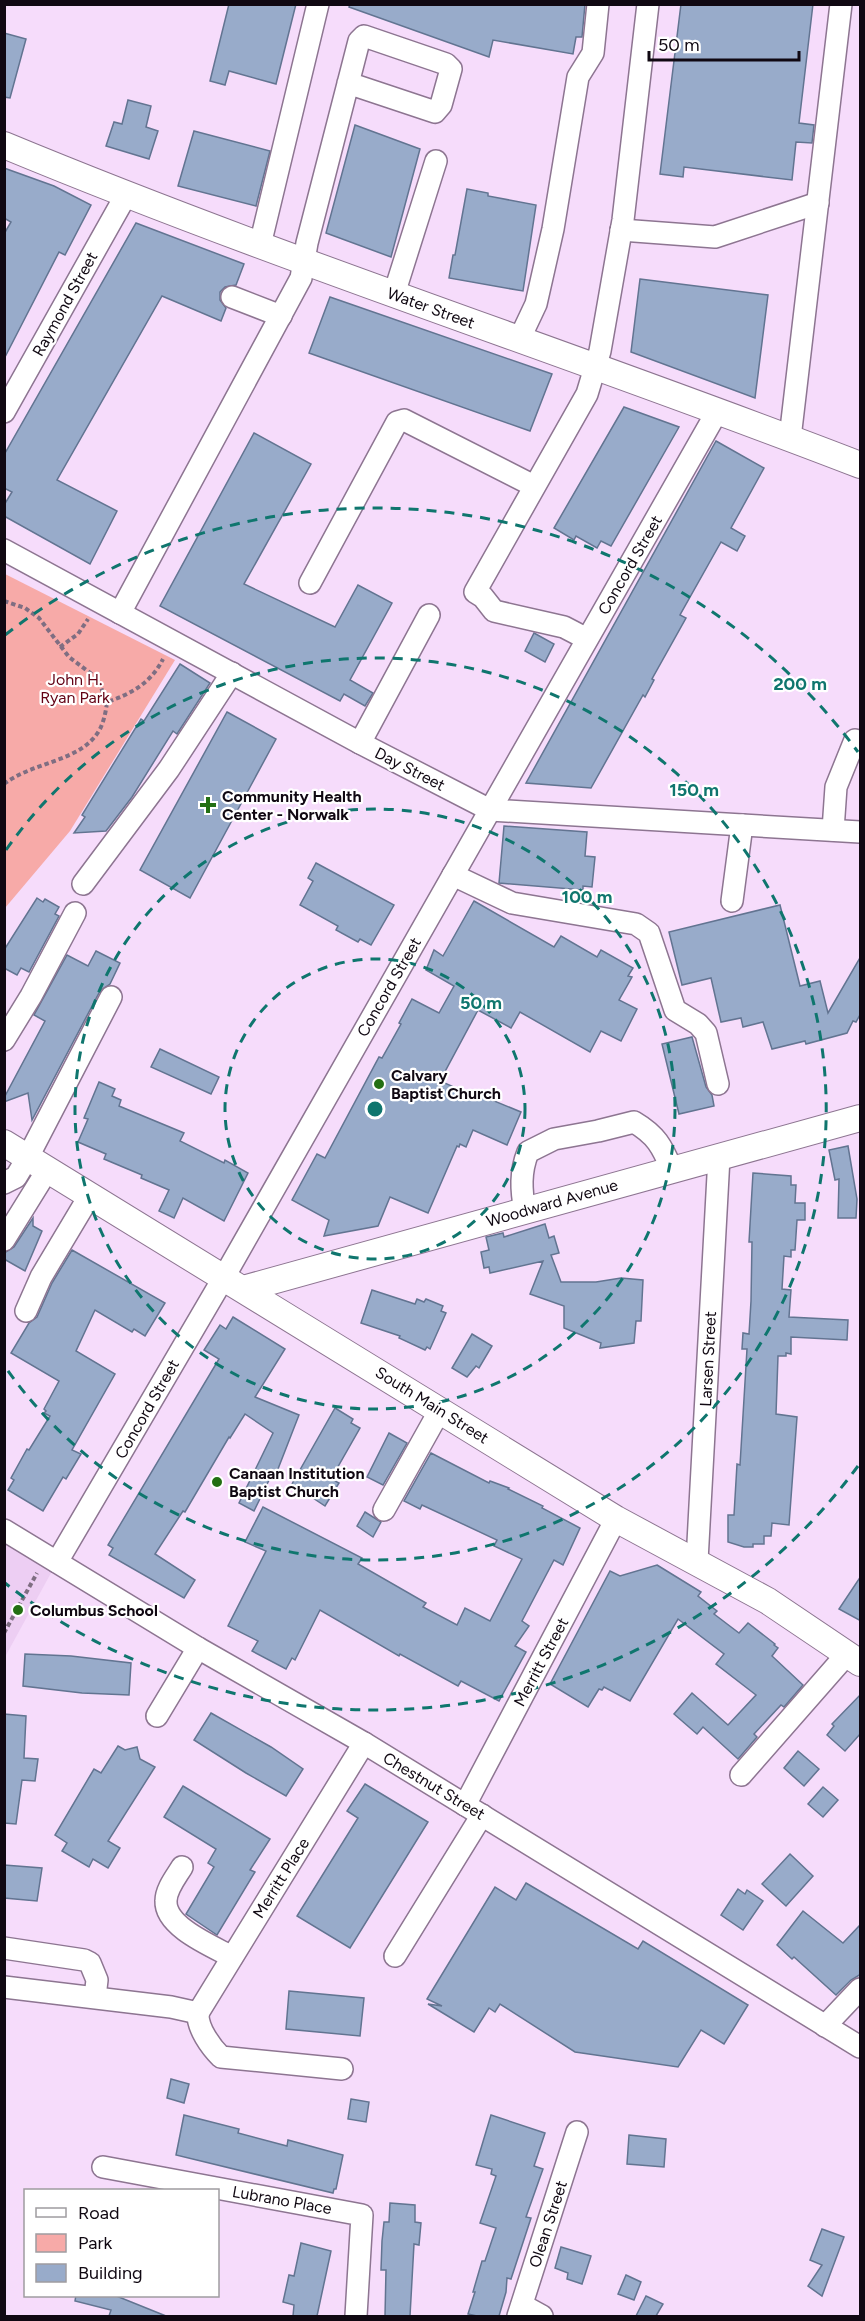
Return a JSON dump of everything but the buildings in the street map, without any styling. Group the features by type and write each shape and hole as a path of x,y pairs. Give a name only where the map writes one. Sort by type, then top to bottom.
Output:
{"main road":[{"name":"Water Street","path":"4,145 126,195 596,368 718,410 861,465"},
{"name":"Woodward Avenue","path":"234,1283 525,1211 861,1118"},
{"name":"South Main Street","path":"4,1143 616,1519 768,1601 854,1659"}],"street":[{"path":"260,245 318,4"},
{"path":"519,340 536,304 553,229 578,77 593,53 598,4"},
{"path":"588,639 564,627 494,611 483,597 475,592 587,394 596,368 621,231 648,4"},
{"path":"790,438 841,4"},
{"path":"120,614 301,278 307,243 348,83 359,41 364,36 446,64 451,69 441,105 435,112 348,83"},
{"path":"394,294 436,161"},
{"name":"Raymond Street","path":"4,412 126,195"},
{"path":"621,231 715,237 818,202"},
{"path":"232,297 281,316"},
{"name":"Concord Street","path":"52,1559 234,1283 453,875 718,410"},
{"path":"310,583 397,422 404,420 534,486"},
{"name":"Day Street","path":"4,550 490,810 861,832"},
{"path":"360,742 429,615"},
{"path":"83,885 169,769 232,673"},
{"path":"833,830 836,788 855,740"},
{"path":"732,901 742,825"},
{"path":"453,875 512,903 636,924 649,933 675,1010 698,1024 706,1033 718,1084"},
{"path":"4,1040 31,996 75,913"},
{"path":"4,1240 111,998"},
{"path":"525,1211 522,1194 522,1167 528,1152 555,1139 633,1122 649,1131 662,1146 672,1170"},
{"name":"Larsen Street","path":"697,1561 719,1156"},
{"path":"4,1183 38,1163"},
{"path":"26,1311 41,1277 90,1195"},
{"path":"384,1510 440,1410"},
{"name":"Merritt Street","path":"395,1956 474,1810 616,1519"},
{"name":"Chestnut Street","path":"4,1530 198,1648 364,1743 861,2047"},
{"path":"157,1716 198,1648"},
{"path":"741,1775 854,1659"},
{"name":"Merritt Place","path":"198,2013 364,1743"},
{"path":"182,1867 165,1902 169,1916 177,1925 232,1957"},
{"path":"4,1948 84,1960 90,1963 97,1980 95,1997"},
{"path":"4,1987 171,2007 198,2013 198,2020 202,2028 221,2057 342,2069"},
{"path":"825,2026 861,1989"},
{"name":"Olean Street","path":"520,2311 577,2132"},
{"name":"Lubrano Place","path":"103,2167 362,2215 356,2316"},
{"path":"520,2311 542,2316"}],"path":[{"path":"4,601 25,608 39,618 51,630 60,647 69,657 97,678 107,702 101,728 88,745 73,754 28,770 4,784"},
{"path":"60,647 78,634 88,619"},
{"path":"107,702 129,695 157,671 163,660"},
{"path":"4,1633 52,1559"}],"shaded area":[{"name":"Columbus School","path":"5,1533 57,1562 5,1657"}],"green space":[{"name":"John H. Ryan Park","path":"5,574 175,660 70,831 5,908"}],"place":[{"name":"Community Health Center - Norwalk","path":"208,805"},
{"name":"Calvary Baptist Church","path":"379,1084"},
{"name":"Canaan Institution Baptist Church","path":"217,1482"},
{"name":"Columbus School","path":"18,1610"}]}
